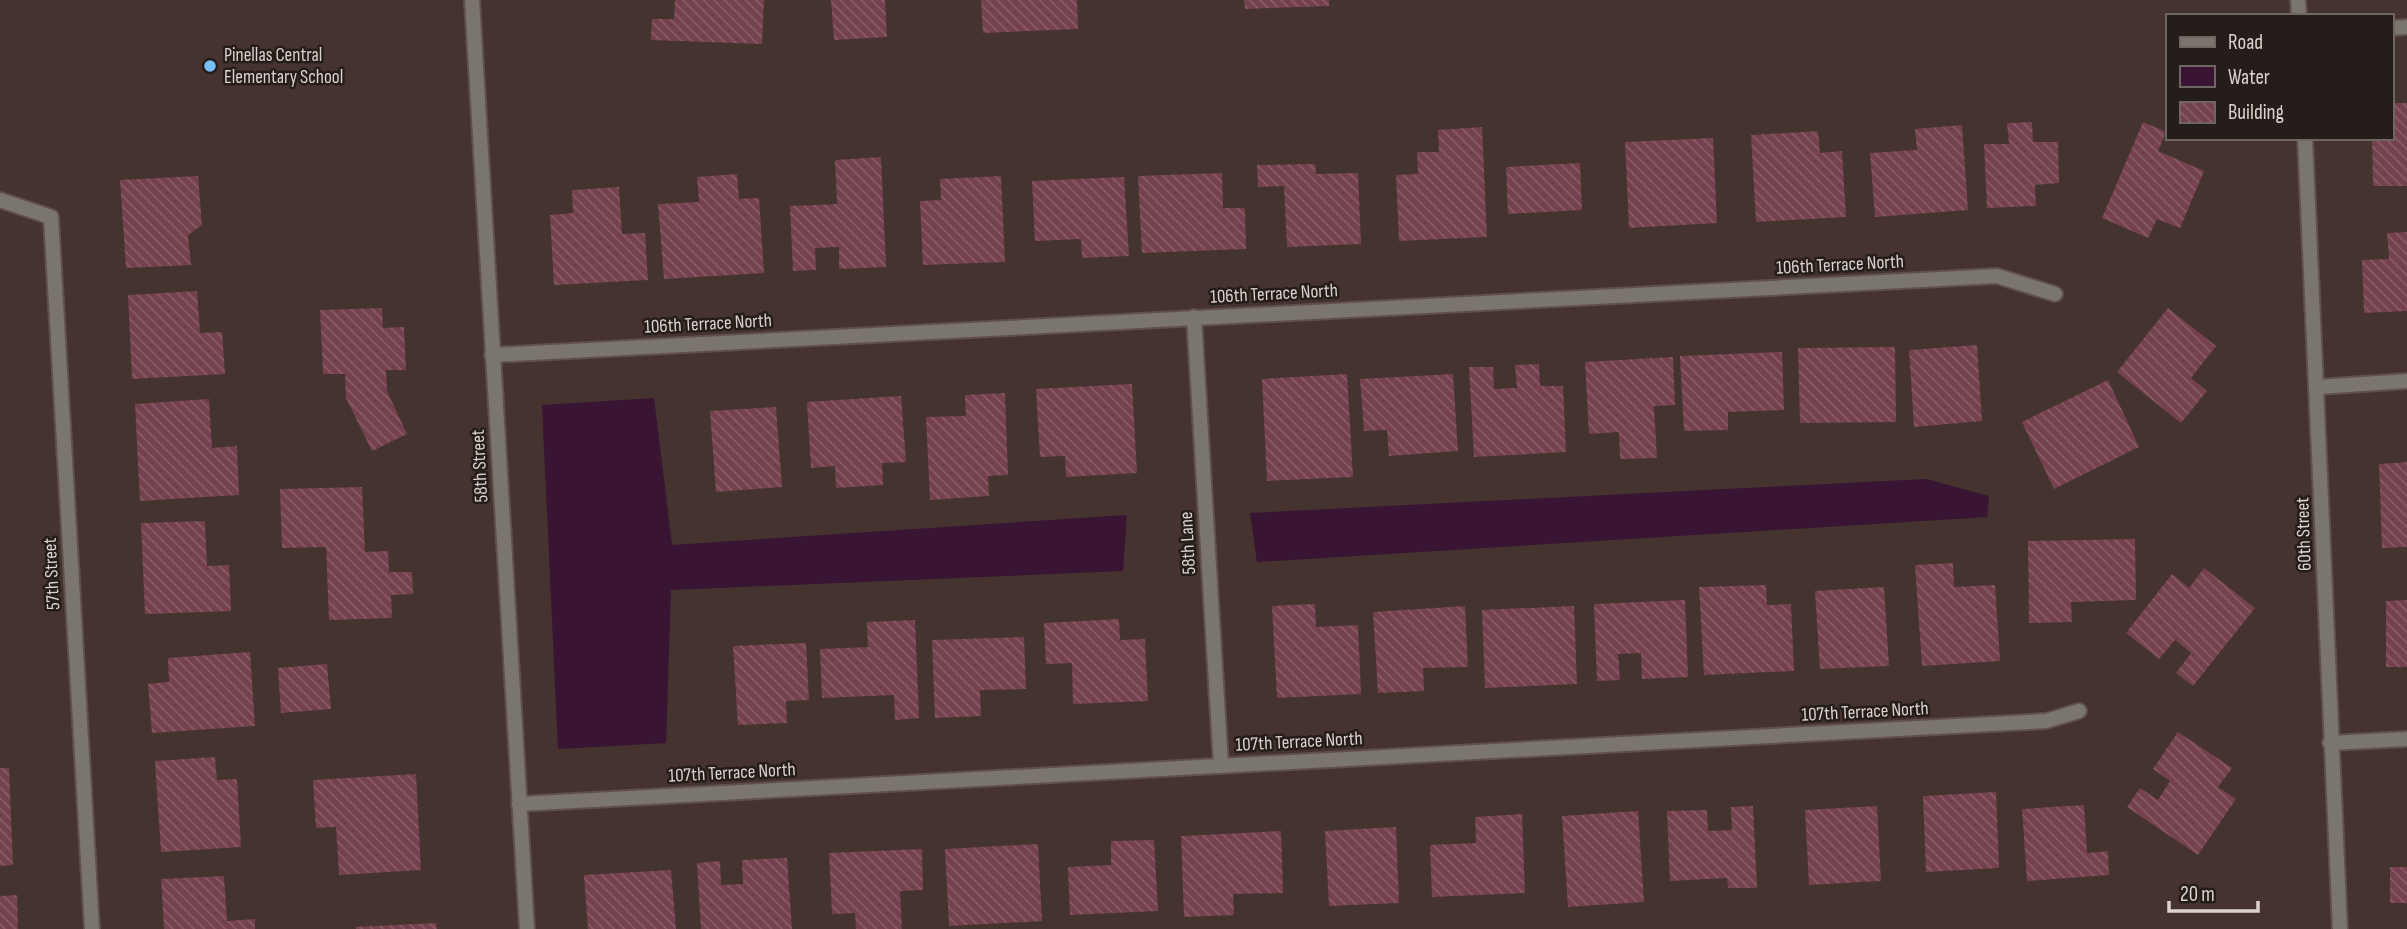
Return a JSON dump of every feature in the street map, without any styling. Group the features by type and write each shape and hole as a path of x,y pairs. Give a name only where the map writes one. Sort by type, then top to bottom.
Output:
{"street":[{"name":"58th Street","path":"472,0 527,929"},
{"name":"60th Street","path":"2305,140 2340,929"},
{"name":"57th Street","path":"0,200 51,217 92,929"},
{"name":"106th Terrace North","path":"492,355 1997,276 2055,294"},
{"name":"58th Lane","path":"1194,317 1221,766"},
{"path":"2318,387 2407,381"},
{"name":"107th Terrace North","path":"519,804 2046,721 2078,711"},
{"path":"2330,743 2407,739"}],"water":[{"path":"654,398 672,545 1127,515 1123,571 671,590 666,743 558,749 542,405"},
{"path":"1926,479 1989,496 1987,517 1257,562 1250,513"}],"building":[{"path":"675,0 764,0 762,44 651,40 652,19 674,19"},
{"path":"831,0 885,0 887,37 834,40"},
{"path":"981,0 1077,0 1078,29 983,33"},
{"path":"1244,0 1329,0 1329,6 1245,9"},
{"path":"2393,103 2407,103 2407,186 2373,186 2372,140 2393,140"},
{"path":"2032,122 2033,142 2058,142 2059,183 2035,185 2036,206 1987,208 1984,144 2009,144 2007,123"},
{"path":"2143,122 2166,132 2158,151 2204,171 2180,228 2157,219 2148,238 2102,218"},
{"path":"1962,125 1968,210 1875,217 1870,153 1917,150 1915,129"},
{"path":"1482,127 1487,237 1399,241 1396,175 1418,174 1417,152 1439,152 1438,130"},
{"path":"1818,131 1820,153 1842,151 1846,217 1756,222 1751,135"},
{"path":"1713,138 1717,223 1629,228 1625,142"},
{"path":"881,157 886,267 839,269 839,247 815,248 816,270 793,271 790,206 837,204 835,160"},
{"path":"1580,163 1582,210 1508,214 1506,167"},
{"path":"1315,164 1316,174 1358,173 1361,244 1287,247 1284,186 1258,187 1257,165"},
{"path":"1222,173 1223,208 1245,208 1246,249 1142,253 1138,176"},
{"path":"737,174 739,199 759,198 764,273 664,279 658,204 699,202 697,177"},
{"path":"198,176 202,225 188,235 191,265 126,268 120,180"},
{"path":"1001,176 1005,262 923,265 920,201 941,200 940,179"},
{"path":"1124,177 1129,256 1082,258 1081,239 1035,241 1032,181"},
{"path":"619,187 622,234 645,233 648,280 554,285 550,215 573,213 572,190"},
{"path":"2407,232 2407,311 2364,313 2362,260 2389,259 2387,233"},
{"path":"197,291 200,333 222,332 225,374 132,379 128,295"},
{"path":"382,308 383,328 404,327 406,370 386,370 387,391 407,434 372,451 346,398 345,374 323,374 320,310"},
{"path":"2168,308 2216,346 2191,378 2207,391 2181,423 2117,372"},
{"path":"1977,345 1982,421 1914,427 1909,350"},
{"path":"1895,347 1896,422 1800,423 1798,348"},
{"path":"1782,352 1784,410 1728,412 1728,430 1684,431 1680,356"},
{"path":"1673,357 1675,405 1654,406 1657,458 1620,459 1619,432 1589,434 1585,362"},
{"path":"1539,364 1540,386 1563,386 1566,452 1474,457 1469,367 1493,367 1494,389 1517,388 1515,365"},
{"path":"1347,374 1353,477 1267,481 1262,379"},
{"path":"1453,374 1458,451 1389,456 1387,430 1364,431 1360,379"},
{"path":"2108,380 2139,447 2054,489 2022,422"},
{"path":"1132,384 1137,473 1066,477 1065,456 1040,457 1036,389"},
{"path":"1005,393 1008,475 988,476 989,496 930,500 926,417 966,416 965,395"},
{"path":"901,396 906,462 882,463 883,485 836,488 835,466 811,468 807,402"},
{"path":"209,399 212,448 237,446 239,495 140,501 135,404"},
{"path":"776,407 782,487 716,492 710,411"},
{"path":"2407,462 2407,547 2382,548 2379,464"},
{"path":"362,487 365,552 388,551 389,572 412,572 413,594 391,595 392,618 329,620 326,547 282,548 280,489"},
{"path":"205,521 207,566 229,565 231,611 145,614 141,523"},
{"path":"2135,539 2136,600 2071,602 2072,622 2029,623 2028,541"},
{"path":"1953,563 1954,587 1995,585 2000,661 1922,666 1915,565"},
{"path":"2204,568 2255,608 2193,686 2176,673 2191,653 2175,640 2159,659 2126,633 2172,574 2189,588"},
{"path":"1766,585 1767,605 1791,604 1794,671 1704,675 1699,587"},
{"path":"1884,587 1889,666 1820,669 1815,591"},
{"path":"1685,600 1688,677 1642,679 1641,653 1618,654 1620,680 1597,681 1594,604"},
{"path":"2407,600 2407,667 2386,667 2386,601"},
{"path":"1315,604 1316,627 1358,625 1361,694 1277,698 1272,606"},
{"path":"1465,606 1468,667 1423,668 1424,691 1378,693 1373,612"},
{"path":"1574,606 1577,684 1485,688 1482,610"},
{"path":"1119,619 1120,640 1145,639 1148,701 1073,704 1072,663 1046,664 1044,623"},
{"path":"915,620 919,718 895,720 894,695 822,698 820,649 868,647 867,622"},
{"path":"1024,637 1026,689 980,690 981,716 935,718 932,640"},
{"path":"806,643 809,700 786,701 787,723 738,725 733,646"},
{"path":"250,652 255,726 152,733 148,684 169,682 168,658"},
{"path":"327,664 331,709 281,713 278,668"},
{"path":"2178,732 2232,768 2218,787 2236,799 2198,855 2127,807 2140,788 2158,800 2170,781 2153,769"},
{"path":"215,757 217,780 237,779 241,847 161,852 155,761"},
{"path":"0,768 9,768 13,865 0,866"},
{"path":"416,774 421,870 339,875 336,827 316,828 313,780"},
{"path":"1996,792 1999,868 1926,872 1923,796"},
{"path":"2084,805 2087,853 2108,851 2109,875 2027,881 2022,809"},
{"path":"1753,806 1757,888 1728,888 1727,878 1670,881 1667,811 1707,810 1708,831 1732,830 1731,807"},
{"path":"1877,806 1881,881 1809,885 1805,810"},
{"path":"1638,811 1644,902 1568,907 1562,816"},
{"path":"1522,814 1525,893 1432,897 1430,845 1476,843 1475,817"},
{"path":"1396,827 1399,903 1329,906 1325,831"},
{"path":"1281,831 1283,893 1233,894 1234,915 1184,917 1181,836"},
{"path":"1154,840 1158,911 1070,915 1068,867 1111,865 1111,841"},
{"path":"1038,844 1042,921 949,926 945,849"},
{"path":"922,849 923,890 900,891 902,929 856,929 855,913 832,914 829,853"},
{"path":"787,858 792,929 701,929 697,863 720,861 721,885 743,884 742,860"},
{"path":"2390,867 2407,867 2407,903 2390,903"},
{"path":"671,870 676,929 588,929 584,875"},
{"path":"224,876 227,921 255,919 255,929 164,929 161,879"},
{"path":"17,895 18,929 0,929 0,896"},
{"path":"436,923 437,929 356,929 356,927"}],"place":[{"name":"Pinellas Central Elementary School","path":"210,66"}]}
